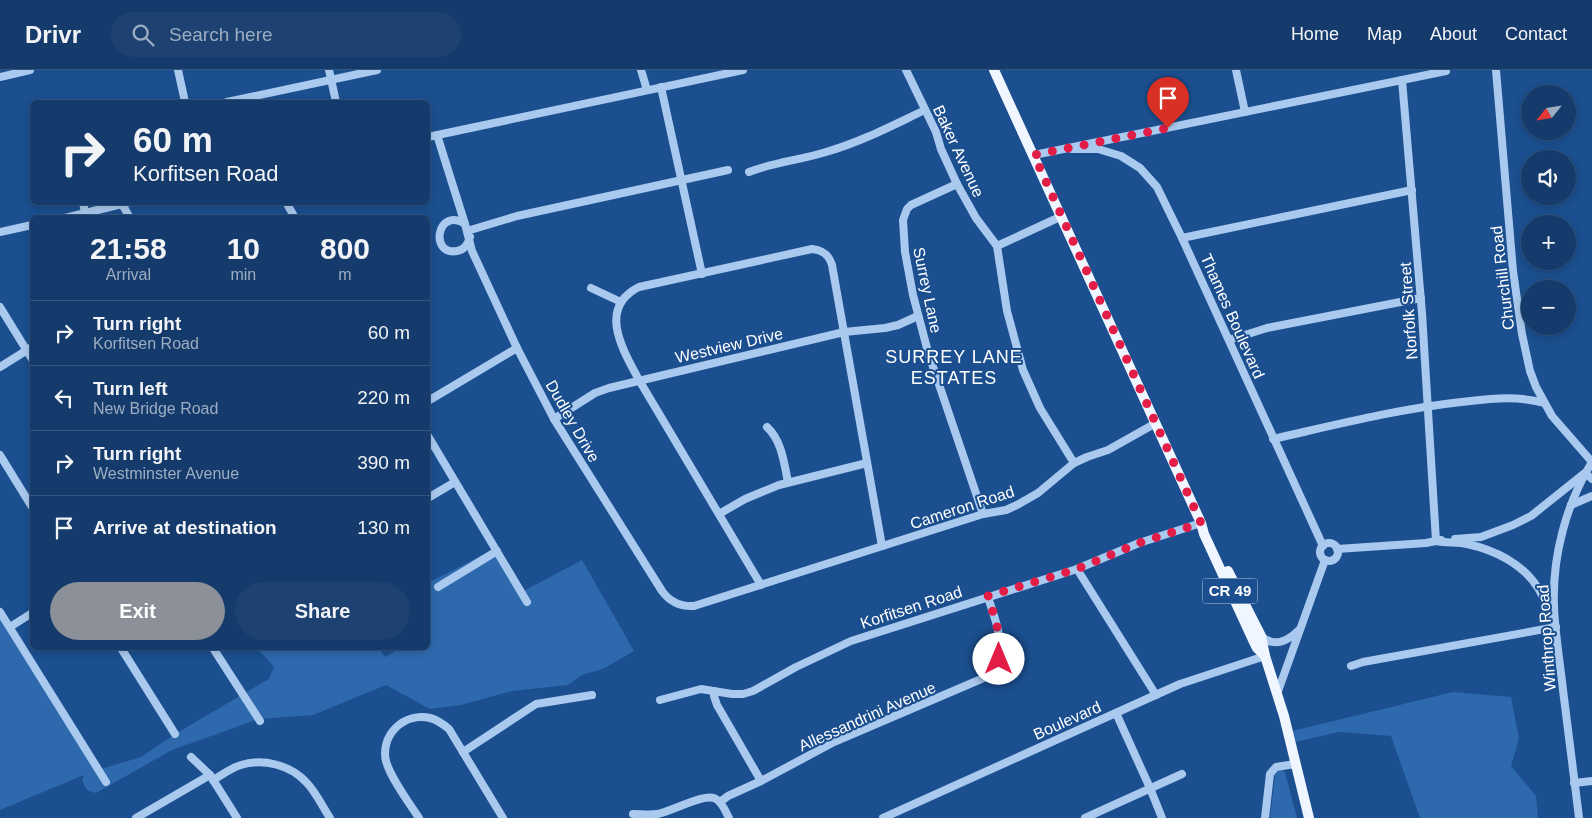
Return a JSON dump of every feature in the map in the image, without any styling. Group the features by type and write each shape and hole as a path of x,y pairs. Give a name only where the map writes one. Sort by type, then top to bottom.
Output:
{"main road":[{"name":"CR 49","path":"994,70 1156,423 1256,648 1265,656"},
{"name":"CR 49","path":"1201,523 1208,532 1261,636 1295,764"},
{"path":"1295,764 1310,818"}],"street":[{"path":"0,77 30,70"},
{"path":"178,70 185,100"},
{"path":"329,70 336,100"},
{"path":"236,100 377,70"},
{"path":"641,70 647,90"},
{"path":"430,137 743,70"},
{"name":"Baker Avenue","path":"906,70 957,184 976,218 997,246 1007,310 1023,370 1040,408 1074,463"},
{"path":"1236,70 1245,112"},
{"name":"Churchill Road","path":"1496,70 1513,270 1518,309 1530,371 1552,416 1592,462"},
{"path":"1034,155 1072,149 1446,71"},
{"name":"Norfolk Street","path":"1402,80 1421,298 1436,541"},
{"path":"661,87 702,274"},
{"path":"748,172 764,166 836,149 925,110"},
{"name":"Dudley Drive","path":"437,135 472,251 517,348 554,419 662,591 678,604"},
{"name":"Thames Boulevard","path":"1072,149 1085,148 1110,152 1121,156 1140,168 1157,187 1323,546"},
{"path":"467,231 517,216 728,170"},
{"name":"Surrey Lane","path":"957,184 911,205 904,214 905,252 918,316 928,352 983,514"},
{"path":"1182,238 1412,190"},
{"path":"84,205 85,213"},
{"path":"77,215 118,205"},
{"path":"997,246 1062,216"},
{"path":"0,232 30,225"},
{"path":"761,585 639,380 618,332 616,317 621,302 639,287 812,249 817,249 826,254 832,265 882,546"},
{"path":"591,288 621,302"},
{"path":"1229,340 1267,328 1421,298"},
{"path":"0,307 30,349 0,367"},
{"name":"Westview Drive","path":"554,419 596,393 609,388 844,332 898,325 918,316"},
{"path":"430,400 517,348"},
{"path":"1273,439 1428,406 1496,398 1525,399 1544,403"},
{"name":"Cameron Road","path":"678,604 694,606 983,514 1017,506 1038,493 1074,463 1108,450 1156,423"},
{"path":"767,427 778,443 788,482"},
{"path":"430,439 527,602"},
{"path":"0,455 30,504"},
{"name":"Winthrop Road","path":"1579,818 1555,626 1554,586 1556,560 1571,505 1592,462"},
{"path":"719,514 762,491 788,482 867,463"},
{"path":"1337,549 1481,537 1531,516 1585,473 1592,479"},
{"path":"430,497 455,482"},
{"path":"1571,505 1592,496"},
{"name":"Korfitsen Road","path":"660,700 701,689 743,694 796,666 851,641 1077,569 1139,543 1201,523"},
{"path":"1351,666 1363,662 1555,626 1538,589 1528,575 1515,564 1479,547 1436,541"},
{"path":"1326,544 1332,544 1337,549 1338,553 1335,559 1330,561 1320,555 1320,549 1326,544"},
{"path":"438,587 497,550"},
{"path":"1277,694 1326,560"},
{"path":"1077,569 1156,695"},
{"name":"Allessandrini Avenue","path":"720,802 728,796 762,781 834,742 986,677 996,666 1001,644 988,596"},
{"path":"0,612 106,782"},
{"path":"10,627 30,614"},
{"path":"1261,636 1270,642 1278,643 1289,639 1301,629"},
{"path":"122,650 174,734"},
{"path":"214,650 260,721"},
{"name":"Boulevard","path":"884,818 1200,676 1265,656"},
{"path":"714,691 717,705 762,781"},
{"path":"463,752 536,704 592,695"},
{"path":"1116,713 1162,818"},
{"path":"418,818 388,768 385,756 390,735 400,724 417,717 431,718 440,722 449,730 503,818"},
{"path":"191,757 212,778 237,818"},
{"path":"136,818 239,766 248,763 267,762 288,769 306,782 330,818"},
{"path":"1265,818 1270,774 1276,767 1295,764"},
{"path":"1085,818 1182,774"},
{"path":"1574,783 1592,781"},
{"path":"633,814 657,814 705,797 716,798 729,818"}],"shaded area":[{"path":"494,549 518,594 582,560 634,651 603,669 582,675 568,685 512,691 461,705 430,709 386,685 313,715 259,719 172,750 96,793 87,790 82,780 84,775 0,810 0,607 101,769 141,757 175,734 269,679 274,667 259,650 380,650 385,657 395,650 430,650 430,582"},
{"path":"1453,692 1511,697 1519,739 1511,766 1536,796 1538,818 1420,818 1391,736 1339,732 1291,743 1288,732"},
{"path":"1280,769 1285,772 1297,818 1270,818 1275,775"}],"district":[{"name":"SURREY LANE ESTATES","path":"954,367"}],"route":[{"path":"999,659 1000,637 988,596 1077,569 1139,543 1201,523 1034,155 1072,149 1168,128"}]}
